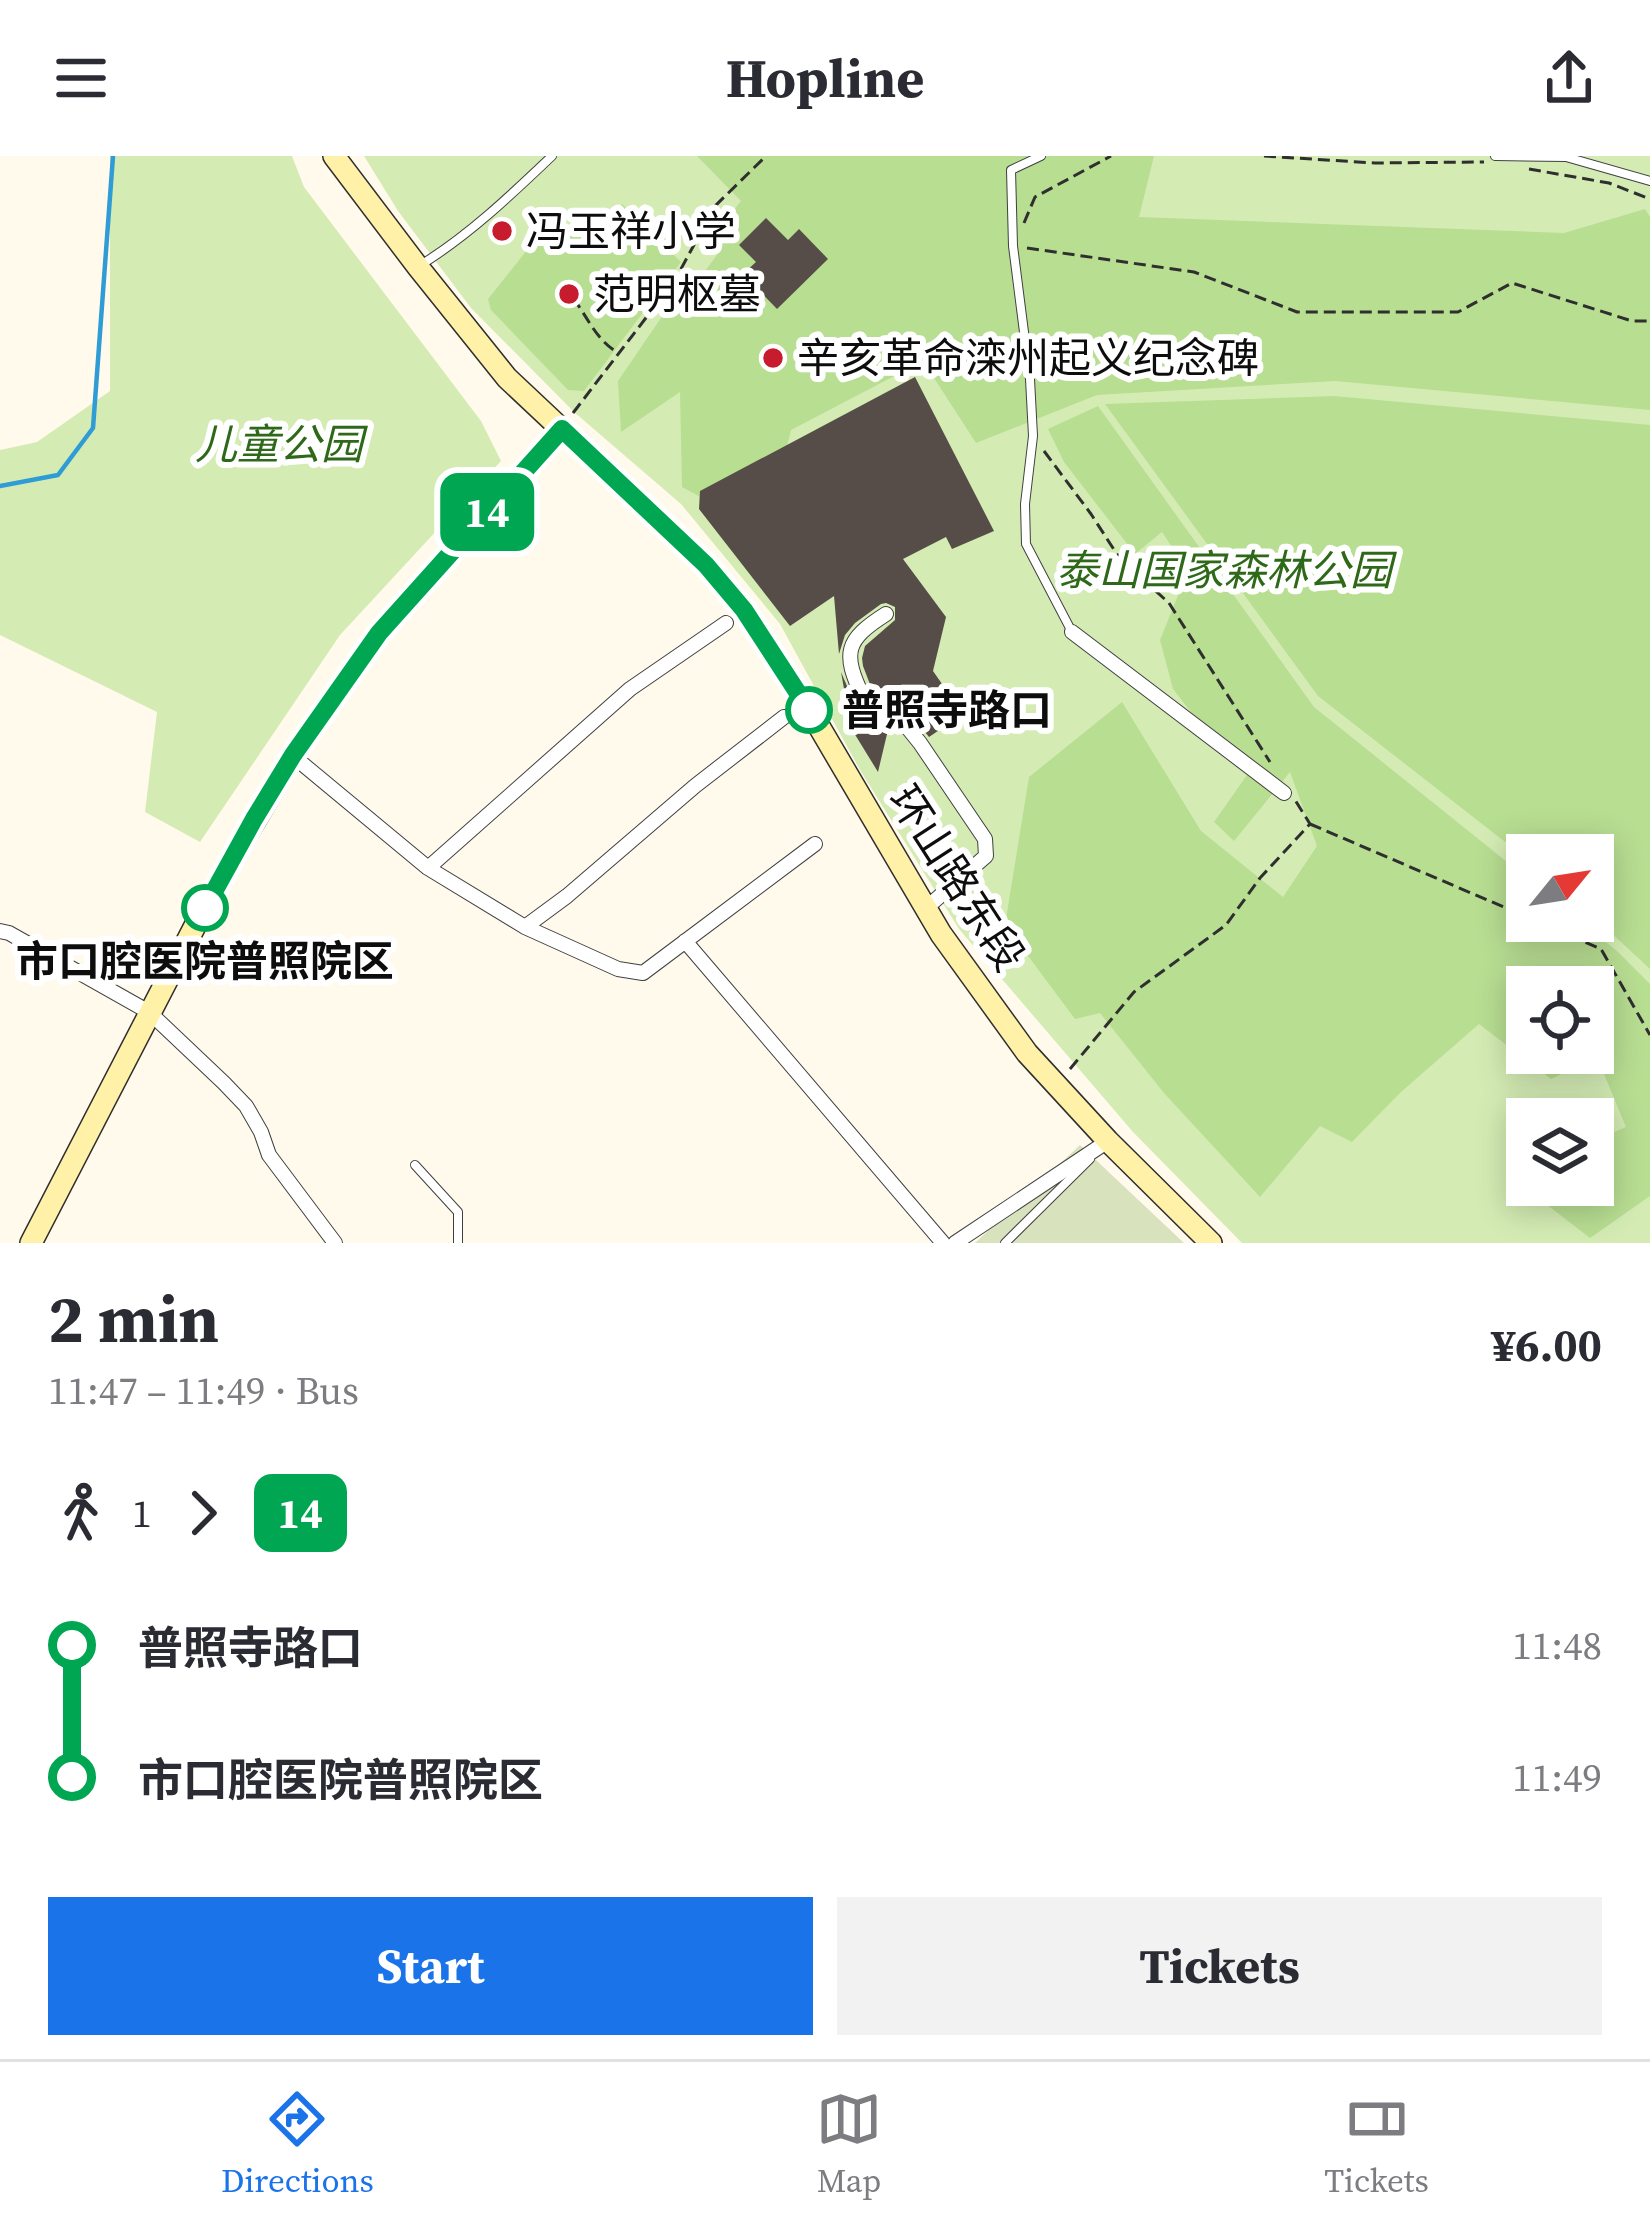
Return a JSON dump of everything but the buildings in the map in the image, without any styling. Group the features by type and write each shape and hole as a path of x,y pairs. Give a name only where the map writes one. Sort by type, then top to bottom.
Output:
{"main road":[{"name":"环山路东段","path":"334,156 507,378 706,565 744,610 810,711 925,909 1027,1053 1211,1243"},
{"path":"31,1243 149,1012 293,755 379,633 562,429"}],"street":[{"path":"886,614 853,640 850,670 863,697 886,701 920,743 985,839 986,856 925,909"},
{"path":"428,868 630,689 726,623"},
{"path":"1072,632 1284,793"},
{"path":"525,927 784,717"},
{"path":"293,755 428,868 525,927 618,969 643,973 815,844"},
{"path":"0,931 149,1012 246,1106 269,1155 334,1243"},
{"path":"685,941 943,1243"},
{"path":"955,1243 1108,1141"}],"lane":[{"path":"418,267 446,250 552,156"},
{"path":"1040,156 1010,170 1033,436 1026,544 1072,632"},
{"path":"1496,156 1566,158 1650,181"},
{"path":"1005,1243 1108,1141"},
{"path":"415,1165 458,1212 458,1243"}],"path":[{"path":"562,429 675,280 715,206 766,156"},
{"path":"1111,156 1035,197 1013,246 1194,272 1297,312 1458,312 1512,283 1632,321 1650,322"},
{"path":"1264,156 1375,163 1486,162"},
{"path":"1527,169 1609,183 1650,199"},
{"path":"572,298 619,353"},
{"path":"1310,824 1506,908"},
{"path":"1585,942 1601,949 1650,1035"}],"green space":[{"name":"儿童公园","path":"110,156 292,156 304,187 481,421 501,461 340,635 200,842 145,812 157,712 0,635 0,450 37,442 110,391"},
{"name":"泰山国家森林公园","path":"364,156 1650,156 1650,1243 1242,1243 1133,1132 959,929 860,770 780,624 681,504 574,412 471,308 398,211"},
{"path":"697,156 1154,156 1139,217 1564,233 1645,209 1650,217 1650,410 1335,381 1097,395 976,443 923,361 791,430 785,455 706,500 682,487 680,392 621,432 618,381 665,312 687,296 719,252 719,229 741,201"},
{"path":"622,204 681,262 584,391 568,390 491,310 488,299 535,240 564,222 587,234"},
{"path":"1334,396 1650,425 1650,969 1614,936 1614,834 1506,834 1506,843 1318,696 1105,404"},
{"path":"1098,406 1314,707 1506,861 1506,942 1606,942 1650,984 1650,1196 1590,1238 1549,1206 1614,1206 1614,1132 1626,1127 1604,1074 1614,1074 1614,966 1506,966 1506,1045 1479,1024 1352,1142 1320,1126 1260,1197 1164,1093 1100,1013 1075,1019 1005,925 1029,777 1122,702 1201,831 1283,897 1317,846 1290,772 1234,841 1214,822 1247,775 1230,743 1194,716 1173,689 1160,640 1183,583 1182,562 1162,532 1135,554 1064,462 1048,429"},
{"path":"1080,1145 1184,1243 975,1243"}],"waterway":[{"path":"0,486 58,475 93,428 113,156"}],"bus line":[{"name":"14","path":"205,908 293,755 379,633 562,429 706,565 744,610 809,710"}],"place":[{"name":"冯玉祥小学","path":"502,231"},
{"name":"范明枢墓","path":"569,294"},
{"name":"辛亥革命滦州起义纪念碑","path":"773,358"},
{"name":"普照寺路口","path":"809,710"},
{"name":"市口腔医院普照院区","path":"205,908"}]}
